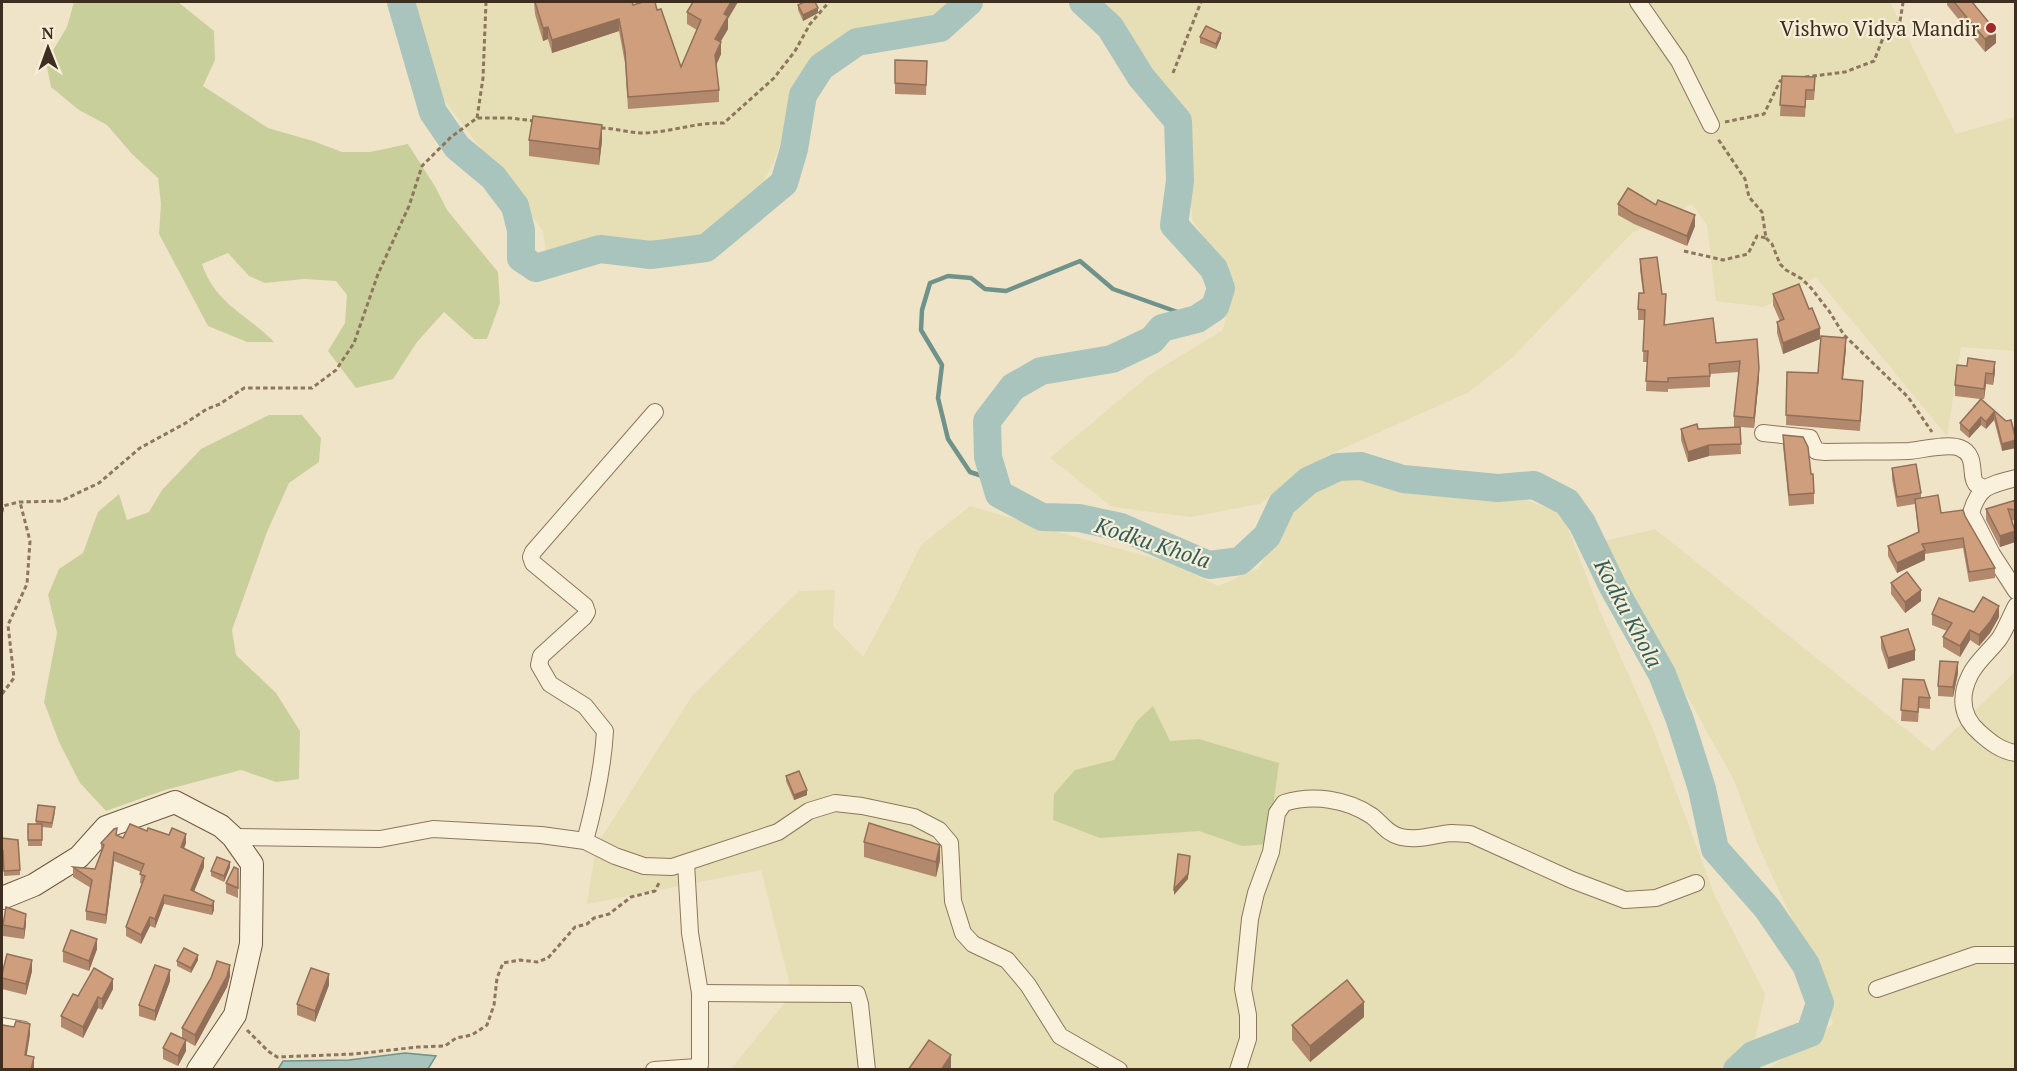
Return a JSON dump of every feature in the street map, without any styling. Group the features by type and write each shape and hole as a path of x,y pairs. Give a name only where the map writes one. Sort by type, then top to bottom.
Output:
{"street":[{"path":"1638,2 1679,61 1711,124"},
{"path":"585,841 604,758 605,731 585,706 550,684 539,665 541,656 587,612 585,606 533,564 531,556 655,412"},
{"path":"1763,432 1810,438 1816,451 1908,451 1942,447 1961,448 1974,465 1974,479 1977,485 1984,489"},
{"path":"2016,478 1984,489 1976,495 1971,513 1986,544 2016,591"},
{"path":"2016,606 2000,637 1970,674 1965,690 1964,708 1970,724 1993,745 2016,753"},
{"path":"1238,1070 1248,1039 1248,1015 1243,989 1250,919 1256,893 1271,852 1277,813 1284,803 1299,800 1341,801 1373,817 1386,830 1402,838 1416,839 1452,833 1470,834 1572,880 1625,900 1656,898 1696,883"},
{"path":"2,898 34,885 79,857 106,827 175,802 221,826 233,837 252,864 251,944 235,1015 198,1070"},
{"path":"233,837 380,839 432,829 541,835 585,841 615,856 644,866 679,865 778,832 809,811 835,803 914,817 939,830 950,843 953,902 963,933 973,945 1007,960 1028,985 1060,1036 1119,1070"},
{"path":"654,1070 700,1065 700,993 679,865"},
{"path":"1877,989 1975,955 2016,955"},
{"path":"700,993 857,994 867,1070"}],"lane":[{"path":"2,1022 29,1026"}],"path":[{"path":"477,118 483,78 486,2"},
{"path":"596,128 644,133 709,122 724,123 774,78 795,51 810,24 829,2"},
{"path":"1173,73 1202,2"},
{"path":"1802,78 1845,72 1874,61 1883,38 1900,21 1903,3 1907,2"},
{"path":"1766,238 1762,212 1749,197 1745,179 1723,147 1711,124 1764,114 1780,81 1791,79"},
{"path":"2,512 3,506 19,502 61,501 99,483 140,448 207,409 220,404 244,388 312,388 336,370 354,343 378,274 409,206 422,166 451,137 477,118 510,118 542,122"},
{"path":"1684,251 1723,260 1748,254 1757,236 1766,238 1772,244 1780,264 1811,288 1844,335 1908,398 1942,447"},
{"path":"2,694 14,678 8,625 27,584 30,541 19,502"},
{"path":"235,1015 255,1039 277,1057 356,1054 445,1046 456,1038 472,1035 487,1025 494,1005 496,978 503,963 520,960 537,962 548,958 575,927 609,914 631,897 655,891 659,883 679,865"}],"shaded area":[{"path":"415,2 958,2 930,22 858,32 807,63 774,162 741,223 668,246 600,238 546,251 543,231 441,96"},
{"path":"1096,2 1890,2 1956,134 2015,117 2015,351 1961,347 1947,436 1816,277 1764,307 1716,301 1707,225 1692,204 1632,233 1513,357 1469,392 1326,456 1259,504 1191,517 1112,507 1050,458 1151,374 1223,330 1234,280 1193,221 1179,106 1122,25"},
{"path":"1354,475 1406,488 1490,501 1526,500 1562,513 1599,609 1652,727 1715,896 1765,994 1755,1040 1720,1069 731,1069 792,994 761,870 587,904 596,846 692,696 799,591 835,590 833,626 863,657 921,545 970,506 1166,561 1218,586 1259,568 1294,501 1326,483"},
{"path":"1655,529 1933,751 2015,672 2015,1069 1768,1069 1833,1024 1815,969 1758,845 1734,780 1601,542"}],"green space":[{"path":"74,2 178,2 214,31 215,60 203,86 268,128 342,152 370,152 408,144 447,210 498,272 500,303 487,339 474,339 444,312 417,342 393,379 356,388 328,351 345,323 347,295 336,281 304,279 265,283 249,276 228,253 202,264 208,278 233,308 274,342 247,342 208,326 159,234 161,204 158,178 132,154 107,125 79,110 51,87 46,62 67,27"},
{"path":"269,415 302,415 321,438 319,462 289,483 267,532 232,630 236,655 276,693 300,731 299,779 276,782 241,770 165,790 106,811 80,783 59,742 44,702 57,633 48,595 59,569 83,553 98,512 119,494 127,520 149,512 162,490 201,449"},
{"path":"1153,706 1170,741 1199,739 1279,763 1268,844 1242,846 1199,831 1100,838 1053,820 1054,794 1075,770 1114,760 1137,721"}],"water":[{"path":"405,1053 436,1056 428,1069 278,1069 283,1061 349,1060"}],"building":[{"path":"535,2 632,2 633,5 655,2 657,10 661,9 681,67 701,20 687,12 693,2 731,2 724,14 728,16 715,39 721,42 715,55 719,90 628,97 625,51 619,19 552,40 548,27 543,28"},
{"path":"804,2 815,2 818,8 803,15 798,5"},
{"path":"1954,2 1972,2 1996,31 1985,39"},
{"path":"1206,26 1221,33 1216,44 1200,37"},
{"path":"895,60 927,61 926,85 895,83"},
{"path":"1782,76 1815,77 1814,90 1806,90 1805,107 1780,105"},
{"path":"533,116 602,125 599,149 529,140"},
{"path":"1628,188 1656,205 1658,200 1695,215 1687,236 1634,214 1618,204"},
{"path":"1657,257 1662,294 1666,294 1664,325 1713,318 1716,343 1757,339 1759,368 1754,418 1734,416 1740,361 1709,364 1710,376 1668,378 1668,382 1646,381 1648,351 1643,351 1645,310 1638,309 1639,293 1644,293 1640,259"},
{"path":"1799,284 1820,328 1783,343 1777,322 1784,319 1773,294"},
{"path":"1821,336 1846,338 1842,379 1863,381 1860,421 1786,415 1787,372 1818,373"},
{"path":"1968,358 1995,362 1993,374 1986,373 1984,389 1955,385 1957,365 1967,366"},
{"path":"1981,399 2006,421 2011,420 2016,440 2002,444 1994,412 1986,422 1981,417 1969,431 1960,423"},
{"path":"1697,424 1698,429 1740,427 1741,444 1709,445 1688,452 1681,429"},
{"path":"1783,435 1803,437 1808,447 1814,493 1789,495"},
{"path":"1916,464 1921,493 1897,497 1892,468"},
{"path":"1938,495 1941,513 1963,510 1995,568 1969,572 1963,538 1922,544 1925,550 1897,563 1888,546 1919,532 1915,499"},
{"path":"2016,500 2016,510 2008,509 2015,531 2000,536 1986,509"},
{"path":"1907,572 1921,590 1905,602 1891,583"},
{"path":"1983,597 1999,606 1979,635 1970,630 1960,646 1943,637 1952,623 1932,614 1939,598 1974,612"},
{"path":"1908,629 1915,650 1888,658 1881,637"},
{"path":"1940,661 1958,662 1953,687 1938,686"},
{"path":"1903,679 1924,680 1930,698 1919,697 1918,712 1901,710"},
{"path":"799,771 807,790 794,795 786,776"},
{"path":"38,805 55,807 52,823 36,821"},
{"path":"869,823 940,845 936,862 864,842"},
{"path":"28,824 42,824 42,840 28,840"},
{"path":"130,824 147,831 148,828 169,835 172,828 186,834 181,847 204,858 191,890 214,901 212,906 164,895 155,919 150,917 141,935 126,927 145,876 140,874 144,864 114,852 106,915 86,911 92,880 73,867 95,869 104,845 101,843 117,828 116,835 123,838"},
{"path":"2,838 18,840 20,870 4,871"},
{"path":"1178,854 1190,856 1188,874 1174,889"},
{"path":"217,857 230,862 224,876 211,871"},
{"path":"234,867 238,869 238,888 226,883"},
{"path":"6,907 26,914 24,929 3,925"},
{"path":"71,930 97,939 89,961 63,951"},
{"path":"184,948 198,955 191,968 177,961"},
{"path":"7,954 32,960 26,984 2,978"},
{"path":"217,961 230,965 227,976 195,1035 182,1028 211,978"},
{"path":"155,965 170,970 155,1011 139,1005"},
{"path":"94,968 113,979 102,999 98,997 83,1027 61,1016 73,994 78,996"},
{"path":"311,968 329,974 315,1011 297,1004"},
{"path":"1347,980 1364,1002 1310,1046 1292,1025"},
{"path":"16,1021 30,1024 25,1055 34,1057 31,1070 2,1070 2,1025 14,1027"},
{"path":"171,1033 186,1040 178,1056 163,1048"},
{"path":"929,1040 951,1055 941,1070 908,1070"}],"waterway":[{"name":"Kodku Khola","path":"401,2 433,112 457,147 493,177 515,206 521,230 521,258 536,268 600,249 651,255 706,248 784,183 794,149 803,95 821,67 857,42 940,28 969,2"},
{"name":"Kodku Khola","path":"1083,2 1110,27 1141,77 1178,121 1180,181 1174,225 1214,269 1221,288 1215,307 1197,319 1162,328 1152,340 1112,359 1041,371 1013,387 987,421 988,457 999,494 1042,517 1079,518 1121,527 1209,565 1240,561 1267,536 1282,504 1308,481 1338,467 1361,466 1403,479 1498,488 1534,485 1567,502 1582,523 1613,587 1662,674 1680,720 1702,789 1715,849 1767,908 1806,965 1820,1003 1810,1033 1753,1055 1737,1070"},
{"path":"995,480 970,472 948,439 938,398 942,365 921,330 922,310 930,283 948,276 971,278 985,289 1006,291 1080,261 1113,289 1197,319"}],"place":[{"name":"Vishwo Vidya Mandir","path":"1991,28"}]}
